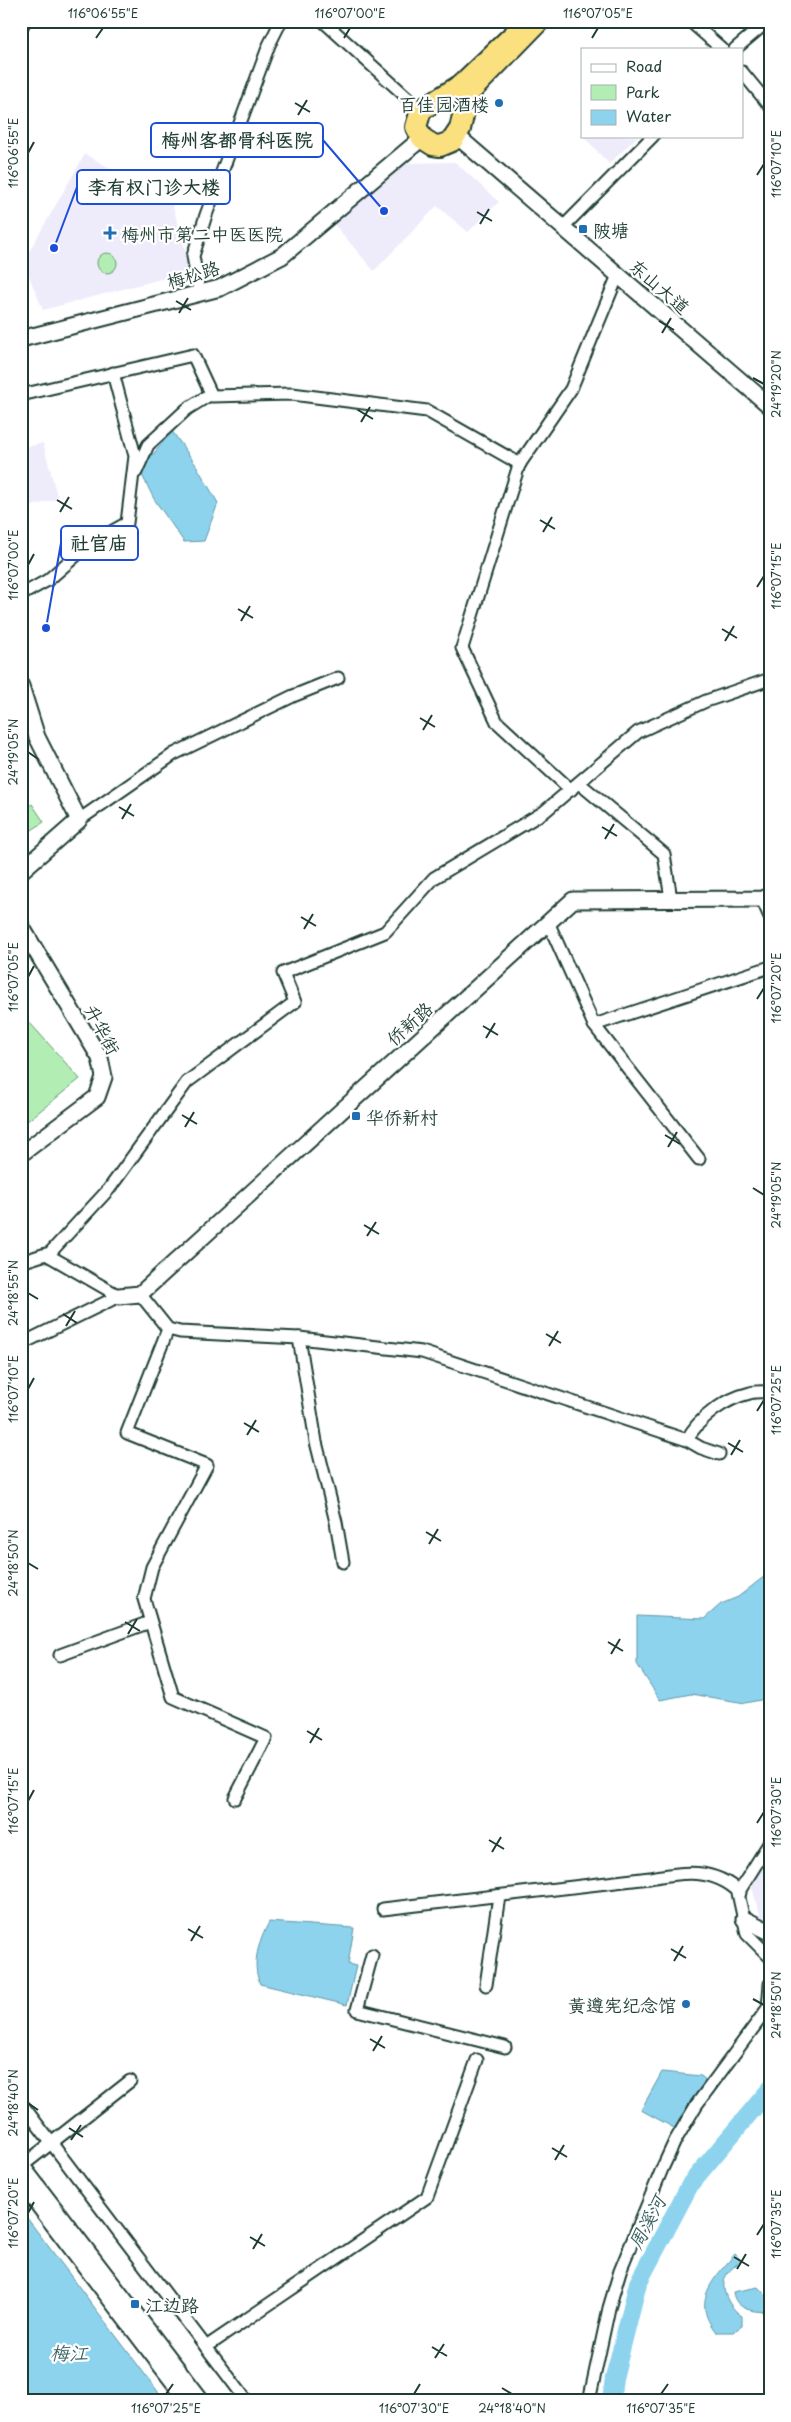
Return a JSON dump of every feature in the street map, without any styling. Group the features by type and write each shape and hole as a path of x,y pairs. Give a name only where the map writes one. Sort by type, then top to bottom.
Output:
{"highway":[{"path":"528,21 461,85 426,106 416,121 420,136 433,145 440,146 446,144 458,129 468,94 539,21"},
{"path":"426,106 438,102 451,106 456,110 458,129"}],"main road":[{"name":"东山大道","path":"458,129 618,275 770,406"},
{"name":"梅松路","path":"21,331 216,280 279,248 420,136"},
{"name":"梅松路","path":"21,340 220,288 282,256 420,136"},
{"path":"21,686 37,737 78,820 21,871"},
{"name":"侨新路","path":"140,1294 573,900 766,897"},
{"name":"升华街","path":"21,926 100,1058 104,1078 97,1098 21,1154"},
{"path":"120,1296 140,1294"},
{"path":"744,1919 770,1932"},
{"path":"22,2165 202,2401"},
{"path":"21,2182 188,2401"}],"street":[{"path":"21,28 25,21"},
{"path":"198,285 193,256 268,45 281,21"},
{"path":"323,21 426,106"},
{"path":"690,21 721,48"},
{"path":"735,48 768,21"},
{"path":"744,74 770,106"},
{"path":"569,221 651,138"},
{"path":"618,275 571,389 520,464 462,648 496,722 575,787 664,854 671,899"},
{"path":"21,395 193,355 212,396 292,394 427,411 520,464"},
{"path":"21,595 48,580 88,545 127,523 135,456 113,373"},
{"path":"132,480 148,445 187,409 211,394"},
{"path":"78,820 174,754 293,696 338,678"},
{"path":"21,1262 48,1255 109,1189 187,1082 295,1002 283,973 385,932 434,878 544,812 638,732 706,701 770,679"},
{"path":"766,897 770,917"},
{"path":"548,922 594,1025 700,1159"},
{"path":"594,1025 770,967"},
{"path":"48,1255 120,1296"},
{"path":"140,1294 168,1329 180,1332 299,1338 422,1352 687,1440 701,1448 719,1454"},
{"path":"21,1344 120,1296"},
{"path":"168,1329 127,1433 207,1465 152,1567 144,1599 173,1697 266,1738 235,1798"},
{"path":"299,1338 316,1442 343,1562"},
{"path":"687,1440 694,1427 719,1407 750,1392 770,1392"},
{"path":"60,1655 150,1622"},
{"path":"770,1842 738,1893 747,1934 770,1957"},
{"path":"383,1909 650,1878 683,1871 700,1873 723,1881 740,1892"},
{"path":"486,1985 499,1896"},
{"path":"372,1955 356,2010 505,2047"},
{"path":"589,2401 608,2308 620,2271 662,2169 675,2141 697,2104 768,2008 770,1984"},
{"path":"206,2347 427,2197 477,2060"},
{"path":"22,2165 130,2081"},
{"path":"21,2103 248,2401"}],"shaded area":[{"path":"585,138 636,138 609,164"},
{"name":"梅州市第二中医医院","path":"85,154 172,203 191,271 43,310 23,262"},
{"path":"455,162 499,202 468,232 437,206 374,271 328,217 404,163"},
{"path":"43,443 58,499 21,509 21,448"},
{"path":"770,1855 770,1922 761,1918 750,1881"}],"green space":[{"path":"107,253 114,256 117,263 114,270 107,273 100,270 97,263 100,256"},
{"path":"32,804 44,822 21,837 21,811"},
{"path":"21,1013 80,1079 21,1126"}],"water":[{"path":"172,431 196,465 218,503 204,541 184,542 154,499 141,473 150,458"},
{"path":"770,1572 770,1623 766,1626 770,1633 770,1698 745,1703 691,1694 660,1700 637,1664 637,1616 704,1619 721,1604 738,1597"},
{"path":"269,1922 354,1928 348,1964 356,1966 347,2005 260,1984 256,1968 257,1952"},
{"path":"662,2072 701,2076 707,2081 678,2130 641,2110"},
{"name":"梅江","path":"21,2210 165,2401 21,2401"},
{"path":"735,2254 741,2260 727,2274 724,2286 727,2298 733,2308 742,2316 742,2326 733,2332 716,2332 708,2320 705,2300 713,2281"},
{"path":"758,2287 770,2300 770,2311 752,2311 747,2309 738,2303 733,2292"}],"waterway":[{"name":"周溪河","path":"611,2401 614,2378 638,2283 691,2183 770,2089"}],"place":[{"name":"百佳园酒楼","path":"499,103"},
{"name":"梅州客都骨科医院","path":"384,211"},
{"name":"陂塘","path":"583,229"},
{"name":"梅州市第二中医医院","path":"110,233"},
{"name":"李有权门诊大楼","path":"54,248"},
{"name":"社官庙","path":"46,628"},
{"name":"华侨新村","path":"356,1116"},
{"name":"黄遵宪纪念馆","path":"686,2004"},
{"name":"江边路","path":"135,2304"}]}
